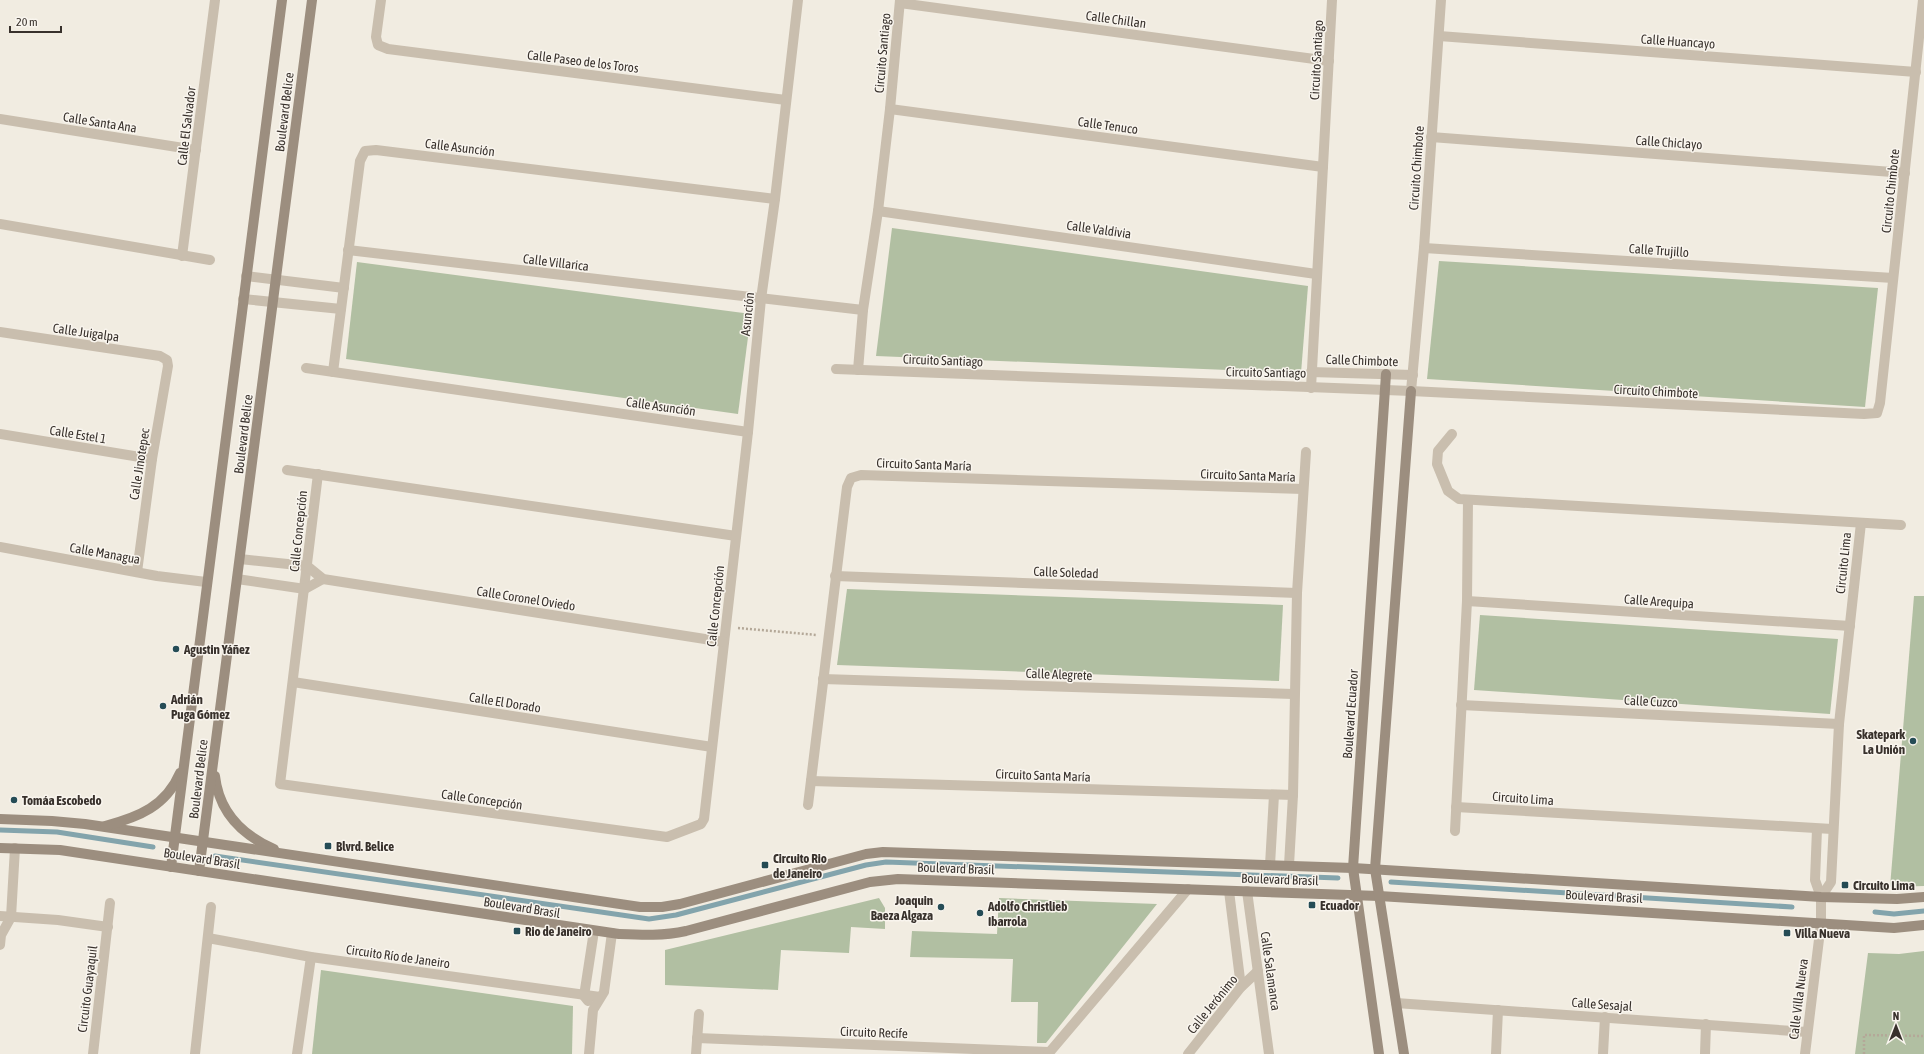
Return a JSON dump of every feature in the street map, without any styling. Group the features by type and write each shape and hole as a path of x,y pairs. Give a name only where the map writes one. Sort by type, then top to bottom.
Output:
{"main road":[{"name":"Boulevard Belice","path":"171,867 206,582 282,0"},
{"name":"Boulevard Belice","path":"199,871 312,0"},
{"name":"Boulevard Ecuador","path":"1379,1054 1353,868 1386,374"},
{"path":"1404,1054 1375,869 1411,391"},
{"path":"102,827 137,816 166,797 176,782 184,764"},
{"path":"213,764 221,802 231,819 246,833 287,855"},
{"name":"Boulevard Brasil","path":"0,819 52,821 102,827 640,907 662,907 680,904 866,854 884,852 1290,865 1820,897 1897,899 1924,897"},
{"name":"Boulevard Brasil","path":"0,848 60,850 612,933 664,935 882,880 1357,895 1894,928 1924,925"}],"street":[{"name":"Calle El Salvador","path":"182,256 215,0"},
{"name":"Calle Paseo de los Toros","path":"380,0 376,37 378,45 388,49 786,100"},
{"path":"775,199 798,0"},
{"name":"Circuito Santiago","path":"836,369 1311,388 1332,0"},
{"name":"Circuito Chimbote","path":"1441,0 1424,248 1411,391 1864,414 1877,413 1880,403 1924,0"},
{"name":"Circuito Santiago","path":"858,370 863,310 878,211 890,109 900,2"},
{"name":"Calle Chillan","path":"900,2 1329,60"},
{"name":"Calle Huancayo","path":"1439,36 1916,72"},
{"name":"Calle Tenuco","path":"890,109 1323,167"},
{"name":"Calle Santa Ana","path":"0,119 196,150"},
{"name":"Calle Chiclayo","path":"1431,137 1905,173"},
{"name":"Calle Asunción","path":"333,372 360,161 365,151 376,150 775,199"},
{"name":"Asunción","path":"748,432 761,299 775,199"},
{"name":"Calle Valdivia","path":"878,211 1316,274"},
{"path":"0,224 210,260"},
{"name":"Calle Trujillo","path":"1424,248 1893,278"},
{"name":"Calle Villarica","path":"348,250 863,310"},
{"path":"246,276 344,288"},
{"path":"243,299 341,309"},
{"name":"Calle Juigalpa","path":"0,332 160,356 167,360"},
{"name":"Calle Jinotepec","path":"137,572 152,459 168,366 167,360"},
{"name":"Calle Asunción","path":"306,368 748,432"},
{"name":"Calle Chimbote","path":"1311,372 1413,374"},
{"path":"1311,388 1411,391"},
{"name":"Calle Concepción","path":"318,474 280,784 667,837 701,824 704,819 748,432"},
{"name":"Calle Estel 1","path":"0,434 152,459"},
{"name":"Circuito Lima","path":"1452,434 1438,451 1437,464 1448,491 1459,499 1901,525"},
{"name":"Circuito Santa María","path":"1290,865 1297,593 1306,452"},
{"name":"Calle Concepción","path":"287,470 736,536"},
{"name":"Circuito Santa María","path":"808,805 835,576 847,487 852,478 861,475 1303,490"},
{"path":"1455,831 1467,601 1468,500"},
{"name":"Circuito Lima","path":"1456,807 1832,829 1839,724 1860,523"},
{"name":"Calle Managua","path":"0,547 137,572 206,582"},
{"path":"237,579 305,589 323,579 307,566 240,559"},
{"name":"Calle Soledad","path":"835,576 1297,593"},
{"name":"Calle Coronel Oviedo","path":"323,579 724,642"},
{"name":"Calle Arequipa","path":"1467,601 1850,626"},
{"name":"Calle Alegrete","path":"823,679 1294,694"},
{"name":"Calle El Dorado","path":"293,682 712,747"},
{"name":"Calle Cuzco","path":"1461,705 1839,724"},
{"name":"Circuito Santa María","path":"811,781 1293,795"},
{"path":"1270,865 1274,795"},
{"name":"Calle Villa Nueva","path":"1805,1054 1821,923 1820,897 1815,880 1817,829"},
{"path":"1820,897 1831,882 1832,829"},
{"path":"0,937 11,917 15,848"},
{"name":"Circuito Recife","path":"697,1038 1049,1053 1188,889"},
{"path":"1229,891 1241,987"},
{"name":"Calle Salamanca","path":"1246,891 1269,1054"},
{"name":"Circuito Guayaquil","path":"93,1054 110,903"},
{"path":"195,1054 211,907"},
{"path":"0,916 58,920 108,927"},
{"path":"593,1010 584,996 594,931"},
{"path":"589,1054 593,1010 604,992 612,933"},
{"name":"Circuito Río de Janeiro","path":"208,938 311,957 584,996 600,997"},
{"path":"297,1054 311,957"},
{"name":"Calle Jerónimo","path":"1188,1054 1241,987 1258,971"},
{"name":"Calle Sesajal","path":"1396,1003 1807,1032"},
{"path":"1496,1054 1498,1010"},
{"path":"696,1054 699,1014"},
{"path":"1603,1054 1605,1017"},
{"path":"1705,1054 1706,1024"}],"path":[{"path":"726,627 828,636"},
{"path":"1864,1054 1864,1035 1924,1036"}],"green space":[{"path":"892,228 1308,286 1301,373 876,356"},
{"path":"1439,261 1878,288 1865,407 1427,379"},
{"path":"357,262 751,314 738,414 346,359"},
{"path":"847,589 1283,605 1279,681 837,665"},
{"name":"Skatepark La Unión","path":"1914,596 1924,596 1924,886 1890,887"},
{"path":"1480,615 1838,639 1830,714 1474,690"},
{"path":"879,898 885,908 885,929 851,927 849,953 781,950 778,990 665,985 665,950"},
{"path":"999,898 1157,904 1046,1043 1037,1043 1038,1002 1011,1002 1013,959 910,957 912,931 997,934"},
{"path":"1924,951 1924,1054 1855,1054 1868,953 1899,954"},
{"path":"321,970 573,1006 572,1054 312,1054"}],"waterway":[{"path":"0,830 57,832 153,847"},
{"path":"215,856 649,919 676,915 866,865 886,862 1338,878"},
{"path":"1391,882 1792,907"},
{"path":"1875,912 1894,914 1924,911"}],"place":[{"name":"Agustin Yáñez","path":"176,649"},
{"name":"Adrián Puga Gómez","path":"163,706"},
{"name":"Skatepark La Unión","path":"1913,741"},
{"name":"Tomáa Escobedo","path":"14,800"},
{"name":"Blvrd. Belice","path":"328,846"},
{"name":"Circuito Rio de Janeiro","path":"765,865"},
{"name":"Circuito Lima","path":"1845,885"},
{"name":"Ecuador","path":"1312,905"},
{"name":"Joaquin Baeza Algaza","path":"941,907"},
{"name":"Adolfo Christlieb Ibarrola","path":"980,913"},
{"name":"Rio de Janeiro","path":"517,931"},
{"name":"Villa Nueva","path":"1787,933"}]}
